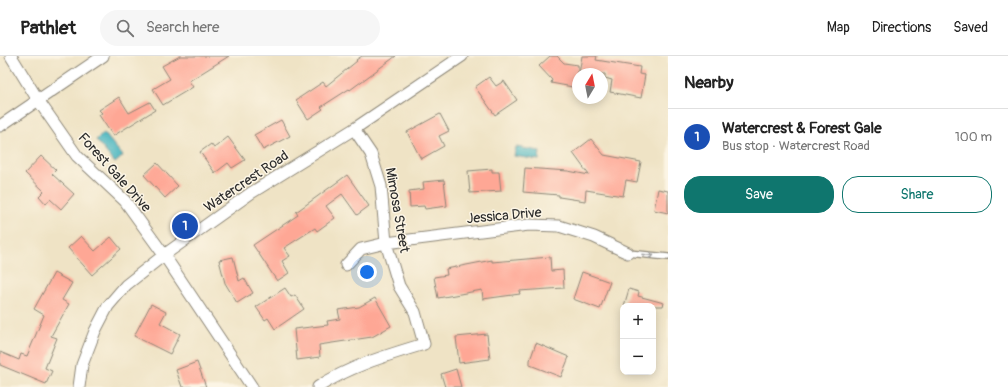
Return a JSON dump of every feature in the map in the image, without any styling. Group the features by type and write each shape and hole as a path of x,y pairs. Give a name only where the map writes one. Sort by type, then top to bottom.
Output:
{"street":[{"name":"Forest Gale Drive","path":"11,56 38,100 77,156 125,201 164,255 252,387"},
{"path":"0,126 103,56"},
{"name":"Watercrest Road","path":"79,387 82,365 94,331 108,306 126,285 164,255 251,193 354,129 462,56"},
{"name":"Mimosa Street","path":"318,387 358,366 424,344 414,312 398,286 386,244 381,186 371,154 354,129"},
{"name":"Jessica Drive","path":"346,265 361,249 386,244 529,225 559,226 594,237 628,253"}],"lane":[{"name":"Jessica Drive","path":"628,253 668,257"}],"water":[{"path":"104,133 123,156 115,163 96,140"},
{"path":"516,147 540,151 539,160 514,156"}],"building":[{"path":"180,56 229,56 189,81 193,87 163,105 153,89 170,79 162,66"},
{"path":"362,56 396,56 350,90 349,89 321,107 323,109 308,119 296,100 323,82 326,86"},
{"path":"550,56 557,56 564,63 578,65 578,68 572,68 572,87 551,83 552,80 539,66"},
{"path":"582,56 597,56 596,60 640,67 639,74 645,75 641,98 610,92 612,80 608,79 608,68 580,68"},
{"path":"489,77 496,86 504,81 517,100 495,115 475,87"},
{"path":"119,97 129,113 150,102 155,110 113,136 99,115 102,113 99,110"},
{"path":"440,114 449,131 439,136 444,146 421,159 407,132"},
{"path":"281,120 290,136 263,150 254,135"},
{"path":"228,137 245,160 232,168 228,163 215,173 200,152 211,144 214,148"},
{"path":"591,139 604,155 641,162 637,182 626,180 623,196 586,190 585,201 559,197 559,195 523,192 525,168 568,171 589,175 573,153"},
{"path":"41,156 56,170 52,174 74,194 61,209 50,199 46,204 39,196 44,191 25,173"},
{"path":"157,163 178,186 165,198 144,175"},
{"path":"492,169 492,172 499,172 501,191 470,193 468,171"},
{"path":"347,175 369,206 357,215 342,194 326,206 335,218 317,231 315,228 284,248 290,256 282,261 289,273 277,281 253,245 298,215 296,212"},
{"path":"444,180 447,206 425,209 424,206 410,207 409,191 424,189 423,182"},
{"path":"658,189 668,191 668,213 654,210"},
{"path":"81,236 95,251 111,237 121,249 92,275 68,248"},
{"path":"233,257 239,281 244,278 253,293 237,303 225,283 219,260"},
{"path":"550,257 551,271 563,270 564,288 519,291 520,294 483,299 482,290 438,298 434,277 447,275 446,269 492,260 492,262"},
{"path":"582,272 610,282 600,309 573,299"},
{"path":"54,273 72,283 62,300 69,304 51,336 57,338 45,368 52,371 46,384 0,365 0,352 19,360 21,354 27,356 44,315 34,309"},
{"path":"285,288 291,297 295,295 304,309 275,329 268,318 265,320 256,307"},
{"path":"629,289 639,292 638,296 664,303 663,306 656,306 656,303 625,303"},
{"path":"375,298 391,326 372,337 319,345 320,357 297,360 294,329 328,325 327,321 340,319 338,310 359,307"},
{"path":"151,304 166,312 160,323 180,334 170,354 134,336"},
{"path":"487,334 490,359 459,363 456,337"},
{"path":"536,343 569,357 561,377 530,365 530,360"},
{"path":"197,362 206,387 182,387 176,370"},
{"path":"456,369 461,387 445,387 441,374"}],"place":[{"name":"Watercrest & Forest Gale","path":"185,226"}]}
